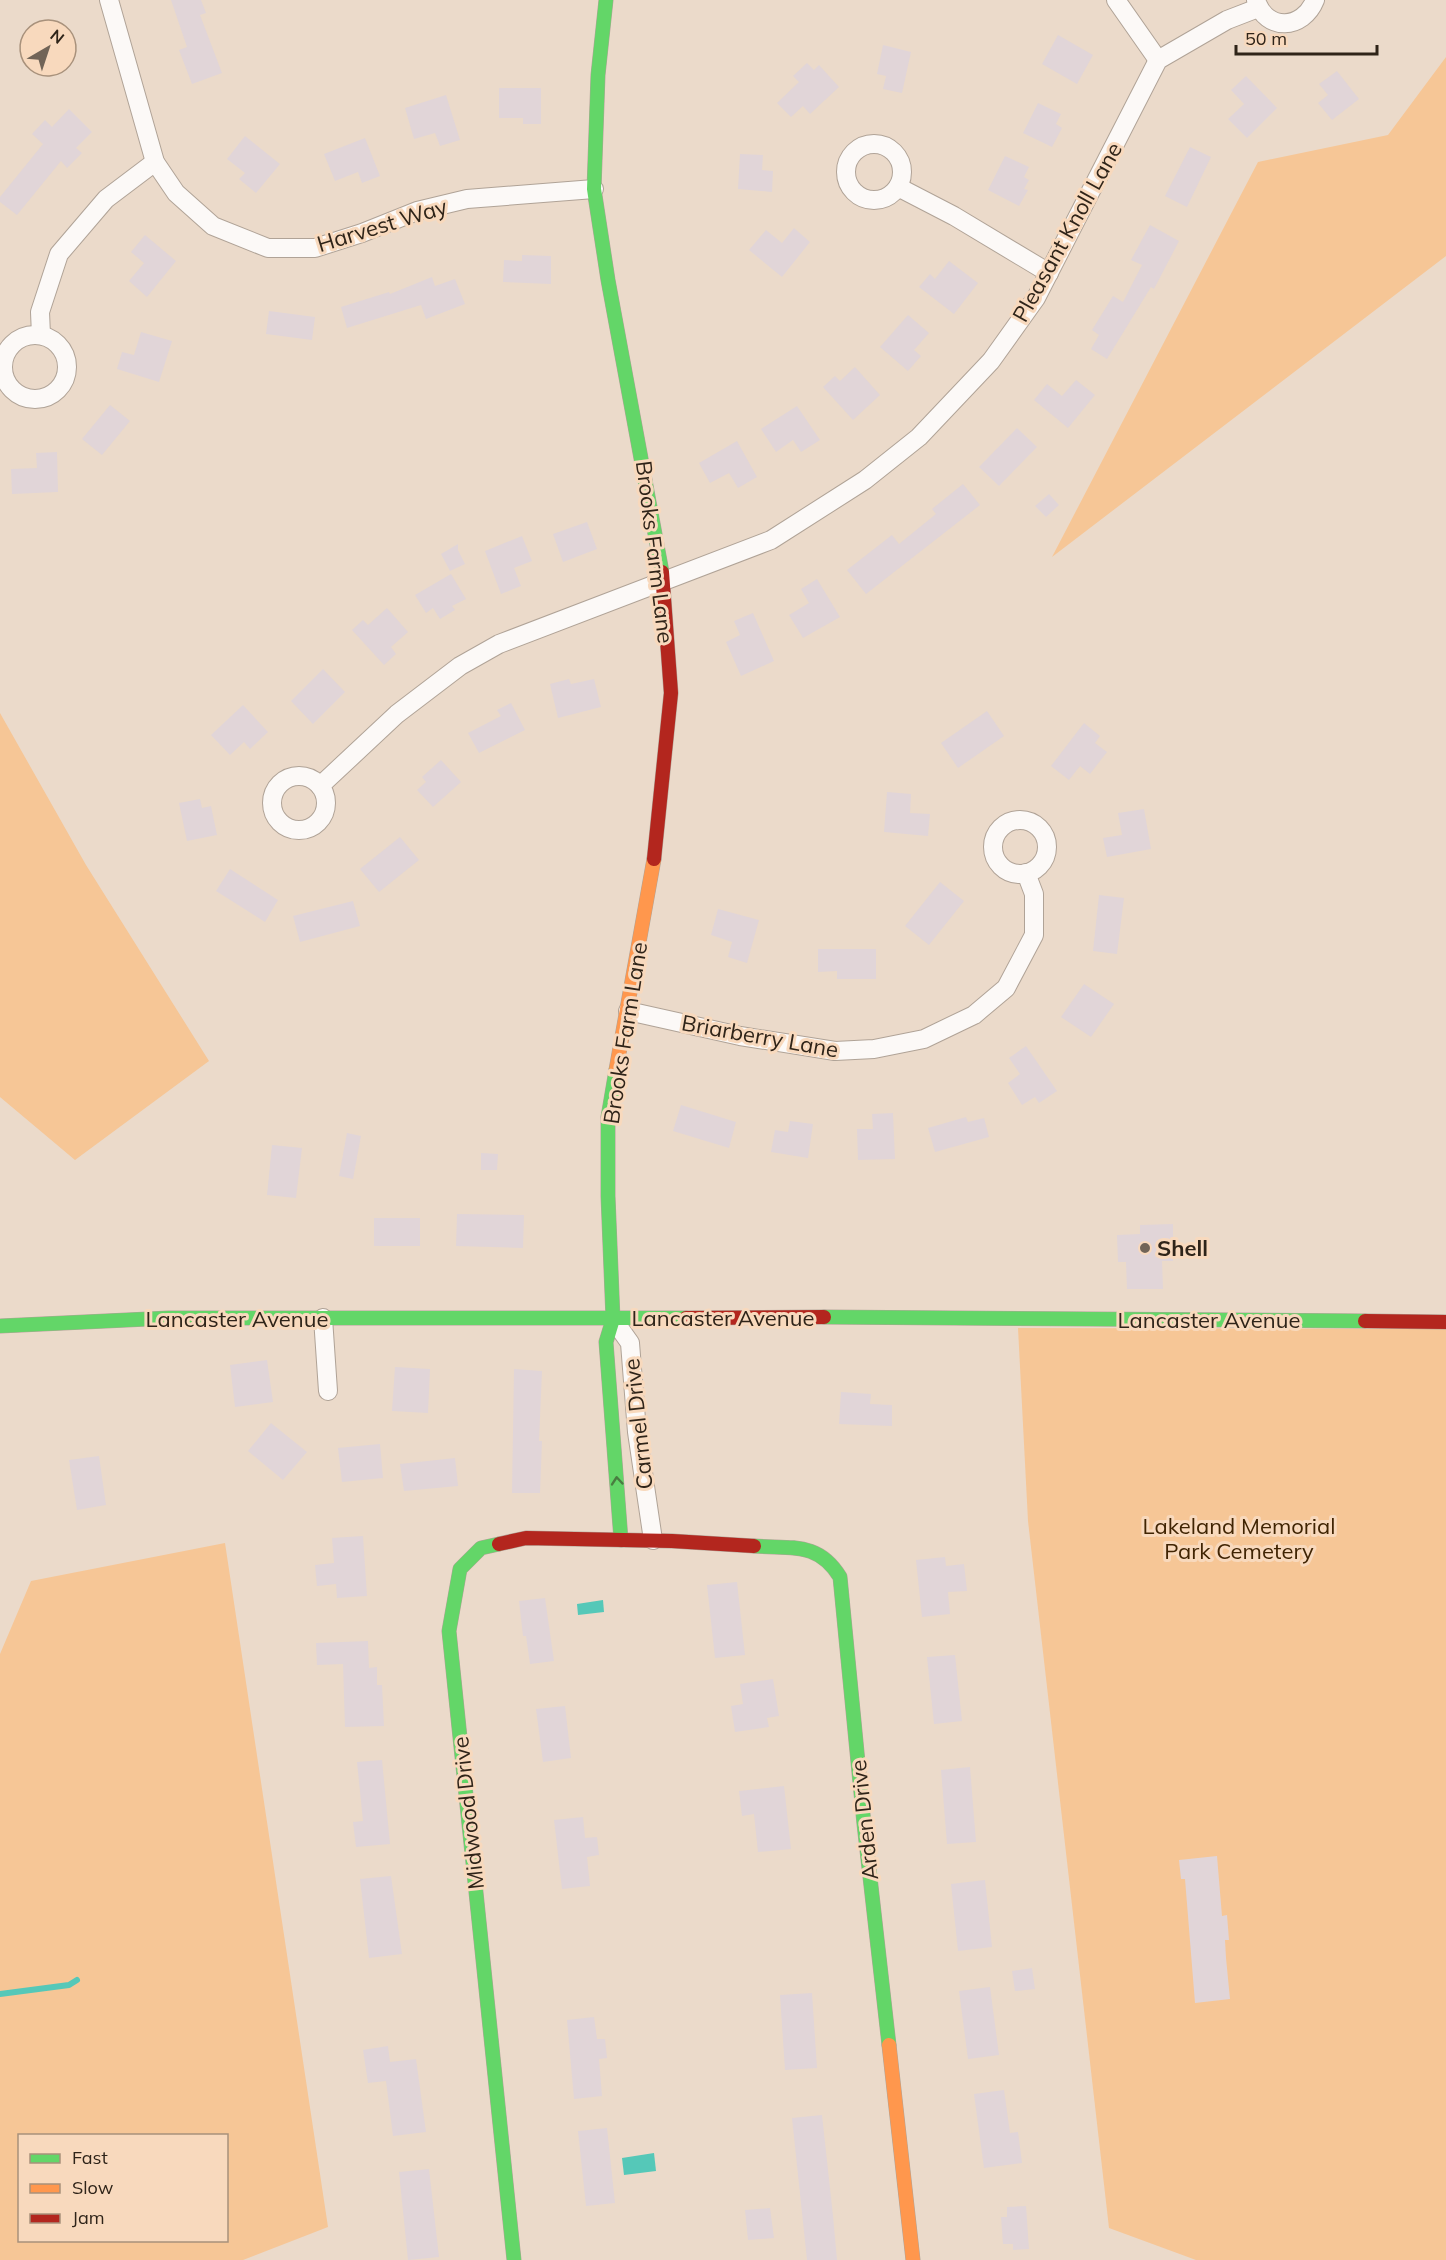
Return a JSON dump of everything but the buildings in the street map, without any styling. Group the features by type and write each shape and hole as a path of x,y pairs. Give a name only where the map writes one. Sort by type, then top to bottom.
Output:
{"street":[{"name":"Harvest Way","path":"109,0 155,162 176,194 213,226 268,248 315,248 362,233 417,211 467,199 594,189"},
{"name":"Brooks Farm Lane","path":"606,0 598,75 594,189 608,279 638,430 664,582 670,705 658,840 608,1117 608,1196 613,1319"},
{"path":"1116,0 1158,60 1257,4 1265,16 1284,23 1303,18 1311,10 1315,0"},
{"name":"Pleasant Knoll Lane","path":"320,786 397,714 460,666 489,649 771,540 865,480 919,437 991,361 1036,298 1158,60"},
{"path":"41,335 40,312 59,254 106,199 155,162"},
{"path":"898,188 954,216 1049,273"},
{"name":"Briarberry Lane","path":"628,1011 740,1036 835,1051 874,1050 924,1039 974,1015 1006,988 1034,935 1034,894 1026,873"},
{"name":"Lancaster Avenue","path":"0,1326 169,1318 777,1317 1446,1322"},
{"path":"323,1318 328,1391"},
{"name":"Carmel Drive","path":"613,1319 606,1342 621,1540"},
{"name":"Carmel Drive","path":"613,1319 630,1343 637,1432 653,1540"},
{"name":"Midwood Drive","path":"514,2260 449,1631 460,1569 481,1548 526,1538 653,1540"},
{"name":"Arden Drive","path":"653,1540 811,1550 830,1561 840,1577 865,1836 913,2260"}],"green space":[{"path":"1446,57 1446,256 1052,557 1258,162 1388,135"},
{"path":"0,713 86,865 209,1061 75,1160 0,1097"},
{"name":"Lakeland Memorial Park Cemetery","path":"1018,1328 1446,1329 1446,2260 1196,2260 1109,2228 1028,1521"},
{"path":"225,1543 328,2227 243,2260 0,2260 0,1654 31,1581"}],"water":[{"path":"603,1600 604,1612 578,1615 577,1604"},
{"path":"654,2153 656,2171 624,2175 622,2158"}],"waterway":[{"path":"0,1994 69,1985 77,1980"}],"traffic: fast":[{"path":"606,0 598,75 594,189 608,280 662,572"},
{"path":"616,1070 608,1117 608,1196 613,1319 606,1342 621,1540"},
{"path":"824,1317 1365,1321"},
{"path":"0,1326 169,1318 686,1318"},
{"path":"499,1544 481,1548 460,1569 449,1631 514,2260"},
{"path":"754,1546 803,1549 813,1552 832,1565 840,1577 864,1824 889,2045"}],"traffic: slow":[{"path":"616,1070 654,859"},
{"path":"889,2045 913,2260"}],"traffic: jam":[{"path":"654,859 671,693 662,572"},
{"path":"686,1318 824,1317"},
{"path":"1365,1321 1446,1322"},
{"path":"499,1544 526,1538 672,1541 754,1546"}],"place":[{"name":"Shell","path":"1145,1248"}]}
